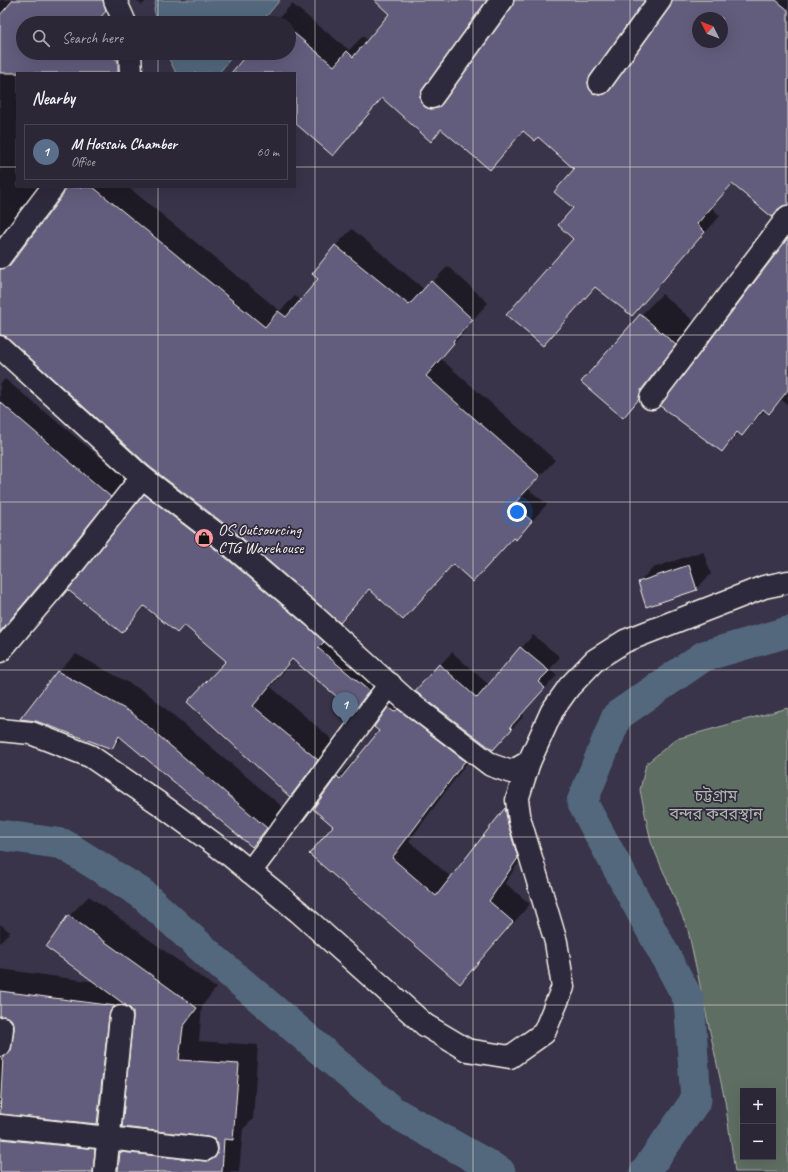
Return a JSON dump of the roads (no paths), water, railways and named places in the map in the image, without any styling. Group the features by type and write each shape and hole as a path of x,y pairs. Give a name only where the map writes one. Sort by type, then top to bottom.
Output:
{"street":[{"path":"115,0 122,16"},
{"path":"432,97 502,0"},
{"path":"600,84 660,0"},
{"path":"130,60 131,72"},
{"path":"0,257 52,188"},
{"path":"651,398 788,217"},
{"path":"0,347 142,477 227,542 315,617 406,700 491,765 511,772 528,762"},
{"path":"0,651 67,572 142,477"},
{"path":"0,730 31,733 90,756 160,804 250,872 425,1024 467,1050 510,1057 544,1033 563,987 556,942 520,821 516,800 528,762 552,711 569,687 595,660 625,641 764,587 788,582"},
{"path":"250,872 390,684"},
{"path":"105,1172 121,1017"},
{"path":"0,1126 206,1149"}],"water":[{"path":"156,0 280,0 267,16 156,16 154,10"},
{"path":"170,60 229,60 220,72 176,72"}],"waterway":[{"path":"645,1172 696,1100 689,1000 582,802 617,716 704,656 788,632"},
{"path":"0,835 63,844 141,893 214,959 392,1111 500,1172"}],"place":[{"name":"OS Outsourcing CTG Warehouse","path":"204,538"},
{"name":"M Hossain Chamber","path":"345,725"}],"park label":[{"name":"চট্টগ্রাম বন্দর কবরস্থান","path":"716,804"}]}
